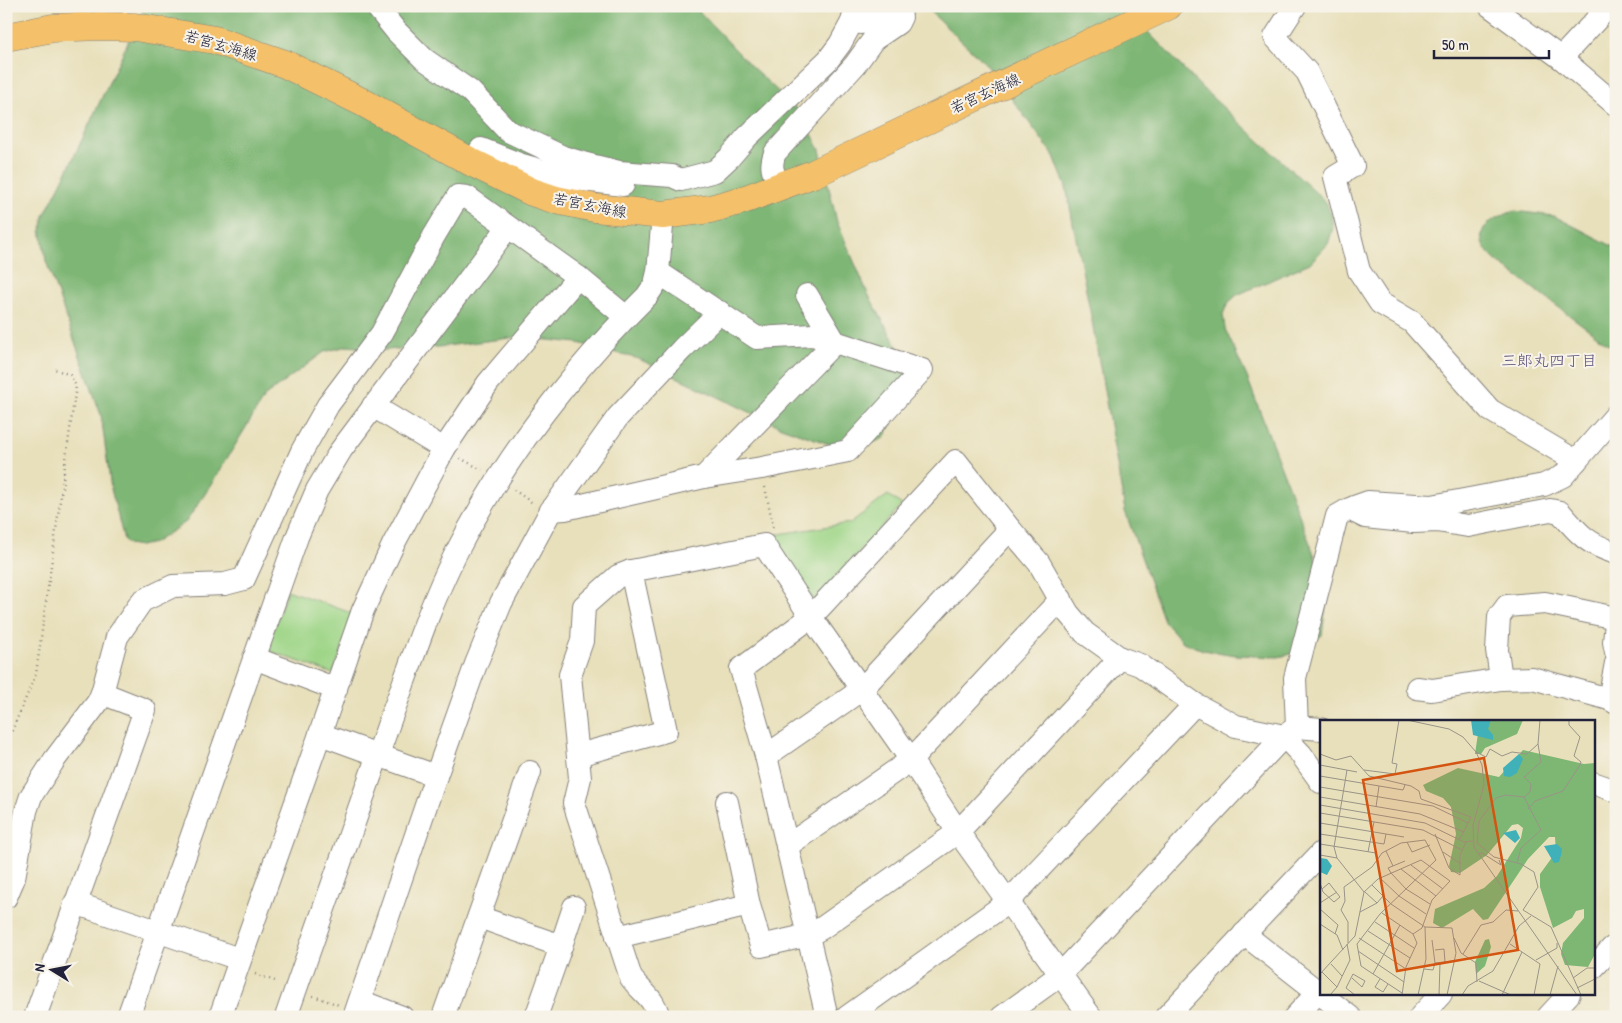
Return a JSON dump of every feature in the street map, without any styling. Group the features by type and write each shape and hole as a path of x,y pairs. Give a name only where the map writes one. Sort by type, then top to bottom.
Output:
{"main road":[{"name":"若宮玄海線","path":"6,37 53,28 99,26 135,27 215,40 285,64 364,103 473,163 532,192 556,200 595,208 663,215 710,209 743,200 813,174 1168,6"}],"street":[{"path":"376,6 396,31 424,58 470,91 508,131 563,157 586,164 619,172 672,176 682,180"},
{"path":"1295,6 1275,37 1307,72 1353,166 1335,177 1358,271 1380,303 1412,322 1490,410 1576,461"},
{"path":"1490,6 1561,58 1616,105"},
{"path":"1561,58 1609,6"},
{"path":"473,163 482,149 519,164 568,178 600,183 635,185 652,185 682,180 715,171 730,158 747,137 828,60 840,44 854,14 862,24 889,9 894,8 900,11 901,17 898,23 873,40 855,65 775,153 771,162 772,171 780,187"},
{"path":"6,897 14,878 26,811 31,796 55,759 98,702 117,637 142,601 173,586 225,584 244,579 302,451 324,412 382,333 434,236 458,196 467,197 578,277 626,317"},
{"path":"286,1017 422,634 443,582 468,531 533,427 574,374 647,296 655,284 658,272 663,215"},
{"path":"128,1017 297,537 317,490 341,450 508,227"},
{"path":"550,512 704,477 848,451 922,370 813,335 757,338 658,272"},
{"path":"220,1017 363,610 393,544 444,449 488,383 578,277"},
{"path":"807,295 835,342"},
{"path":"402,1017 357,1009 436,776 476,664 501,603 550,512 618,417 720,312"},
{"path":"704,477 835,342"},
{"path":"373,406 444,449"},
{"path":"1320,781 1302,754 1291,731 1295,678 1337,516 1368,502 1432,506 1544,485 1562,476 1616,415"},
{"path":"827,1017 766,756 741,670 811,617 956,461 1039,563 1068,613 1085,632 1120,658 1140,665 1195,704 1236,726 1291,731 1320,728"},
{"path":"1349,509 1365,517 1414,522 1437,521 1468,526 1550,510 1560,512 1580,536 1599,548 1616,553"},
{"path":"766,756 861,690 1010,529"},
{"path":"659,1017 650,996 638,988 631,978 574,803 580,778 570,675 582,642 584,606 618,576 631,571 764,545 958,832 1091,1017"},
{"path":"578,755 666,731 631,571"},
{"path":"787,846 910,760 1061,599"},
{"path":"1501,679 1497,650 1499,617 1507,606 1545,603 1616,618"},
{"path":"1616,623 1614,642 1616,652"},
{"path":"254,658 336,689"},
{"path":"727,802 761,946 808,935 822,928 958,832 1120,658"},
{"path":"1416,688 1432,690 1501,679 1532,678 1612,701 1616,663"},
{"path":"35,1017 145,710 102,692"},
{"path":"847,1017 1008,902 1195,704"},
{"path":"1002,1017 1060,975 1291,731"},
{"path":"320,734 436,776"},
{"path":"443,1017 530,772"},
{"path":"1594,783 1616,791"},
{"path":"1166,1017 1320,854"},
{"path":"75,903 239,959"},
{"path":"617,937 750,905"},
{"path":"536,1017 574,907"},
{"path":"479,917 561,946"},
{"path":"1244,934 1319,991 1294,1017"},
{"path":"1594,966 1607,946"},
{"path":"1325,996 1350,1017"},
{"path":"1420,1017 1439,996"},
{"path":"1548,1017 1567,996"}],"path":[{"path":"6,745 36,674 76,386 70,375 52,368"},
{"path":"444,449 499,479 550,512"},
{"path":"762,468 773,526 764,545"}],"green space":[{"path":"145,6 694,6 751,66 802,114 820,150 837,222 868,294 907,364 905,387 893,421 884,438 870,444 829,444 781,427 639,359 578,343 518,337 438,347 384,350 347,346 324,352 265,396 186,522 154,543 140,546 128,544 124,540 111,489 101,415 46,261 41,231 44,216"},
{"path":"924,6 1123,6 1202,88 1326,202 1331,214 1333,228 1328,244 1310,263 1237,295 1228,303 1223,314 1225,329 1247,377 1328,591 1322,635 1301,652 1278,657 1236,655 1203,650 1183,642 1164,621 1125,511 1092,321 1066,187 1054,156 985,63"},
{"path":"1515,211 1554,216 1616,248 1616,350 1494,259 1486,250 1482,242 1484,228 1497,218"},
{"path":"888,495 902,505 814,600 772,535 850,523"},
{"path":"287,590 354,614 333,674 270,651 268,648"}],"district":[{"name":"三郎丸四丁目","path":"1549,360"}]}
